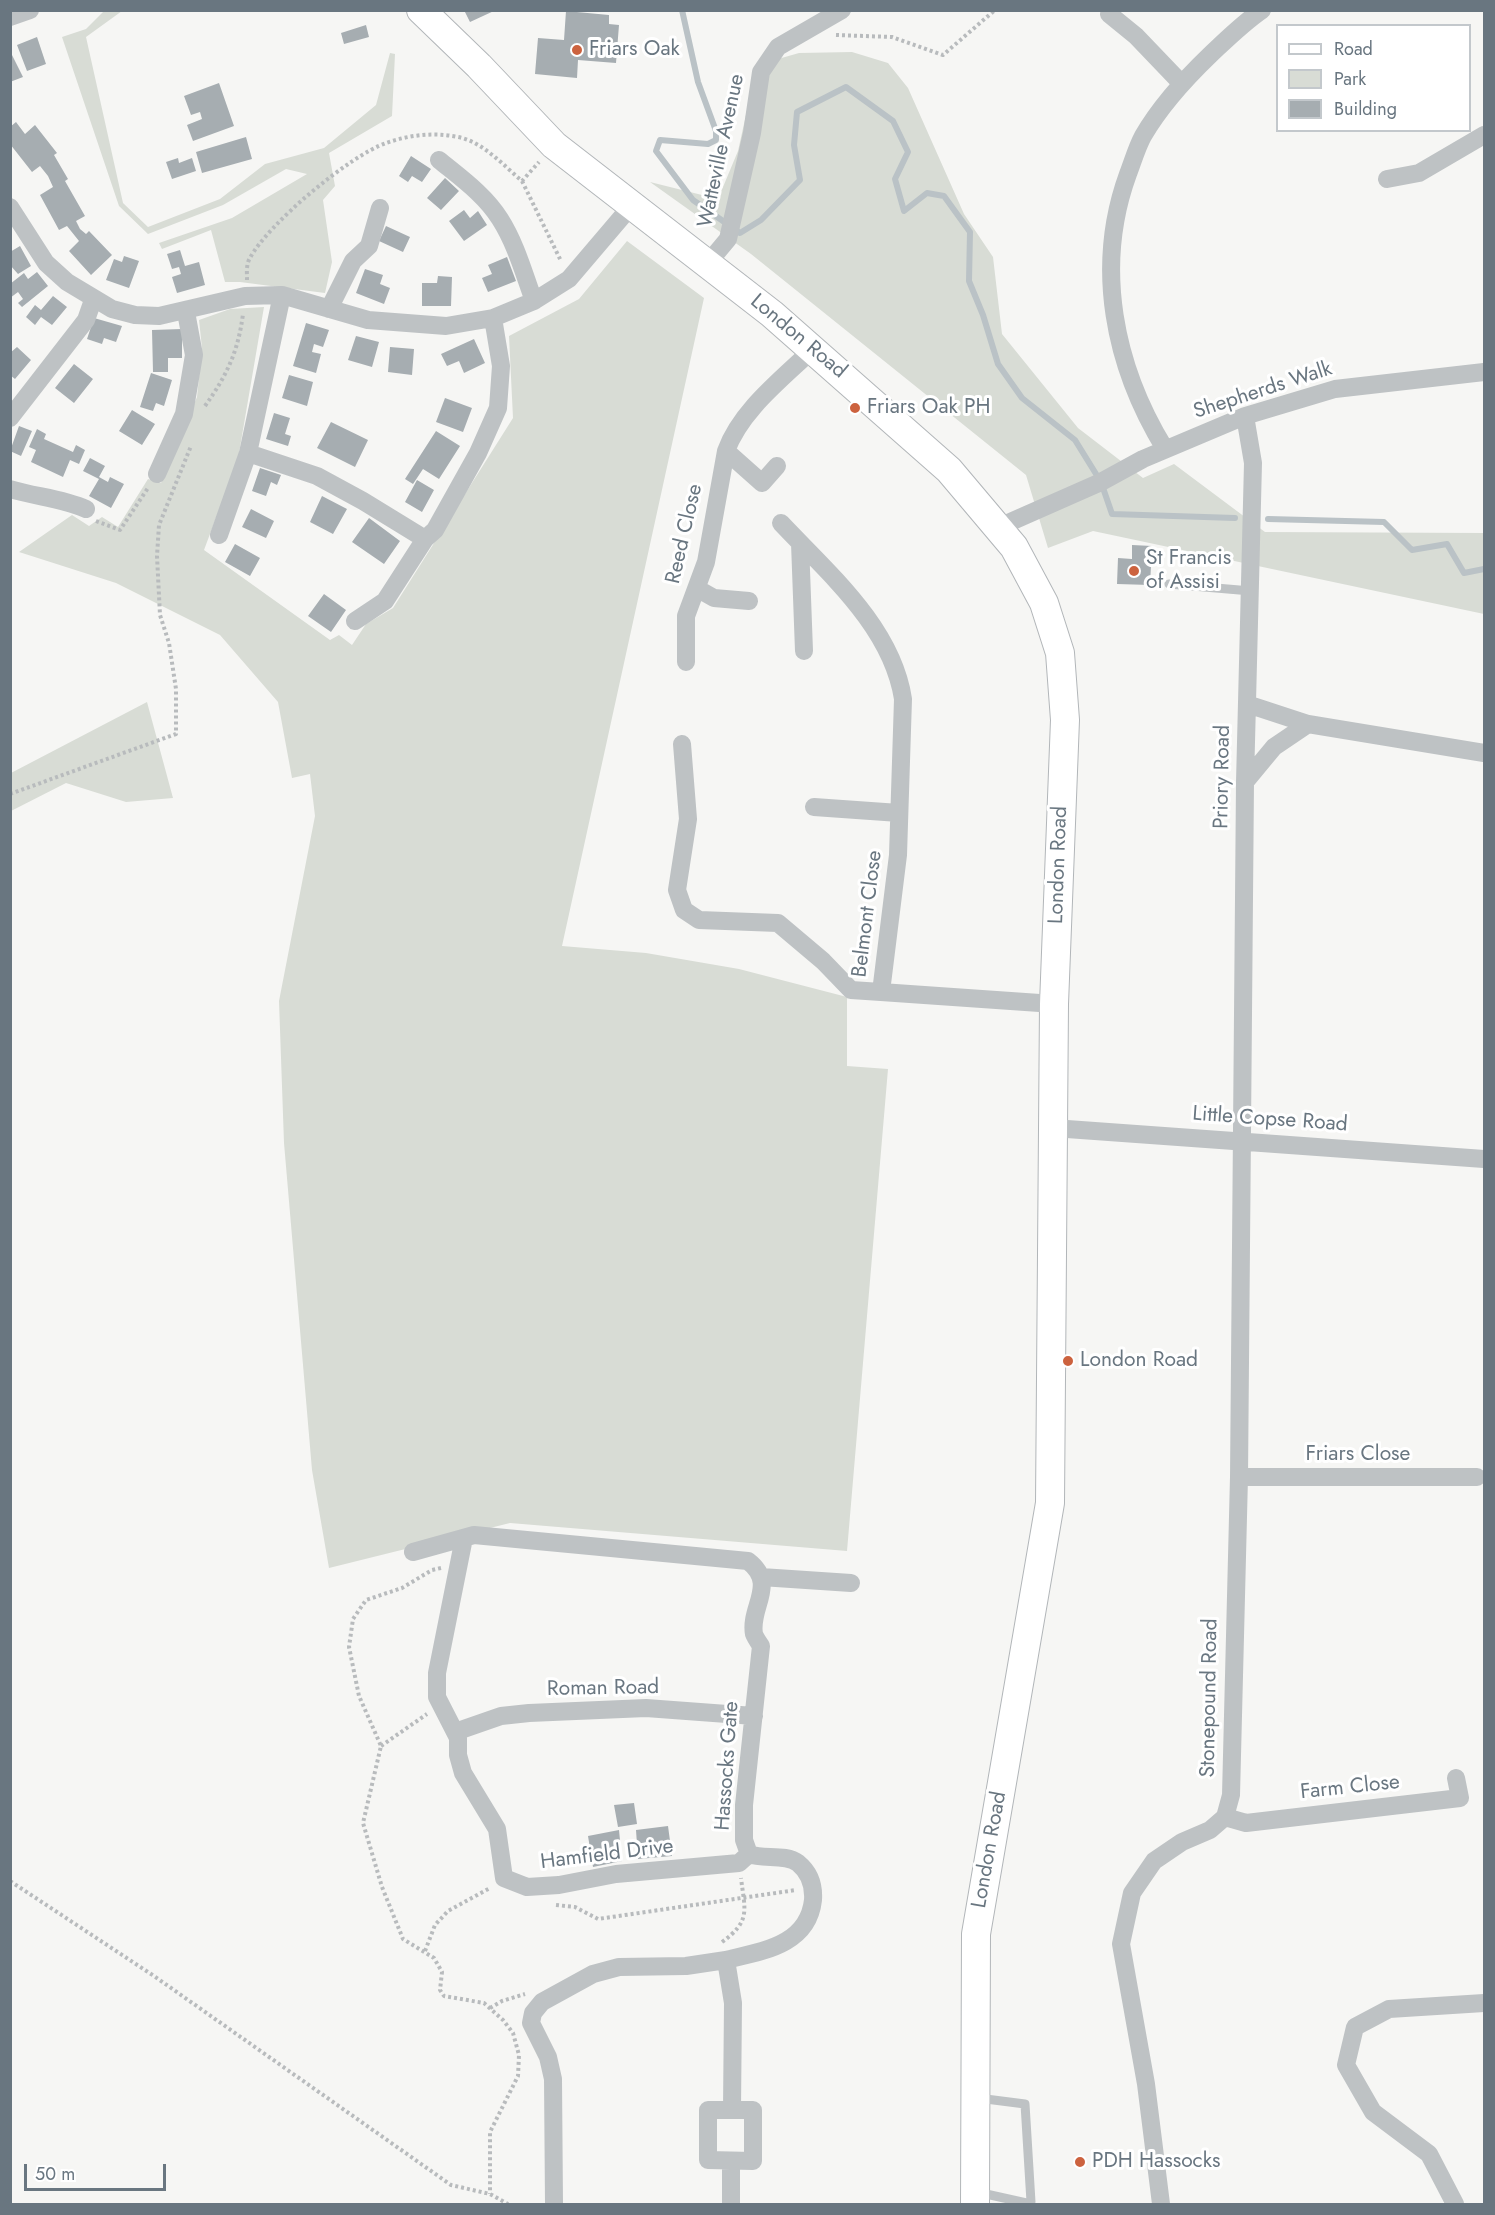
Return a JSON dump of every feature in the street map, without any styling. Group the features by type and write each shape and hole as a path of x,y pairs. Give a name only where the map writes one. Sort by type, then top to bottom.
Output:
{"main road":[{"name":"London Road","path":"421,10 479,66 555,146 708,263 813,349 949,470 1014,547 1044,603 1060,653 1065,720 1054,1004 1050,1503 976,1934 975,2198"}],"street":[{"path":"10,17 30,10"},
{"name":"Watteville Avenue","path":"708,263 728,239 752,133 761,72 778,47 842,10"},
{"path":"1165,449 1128,373 1115,327 1109,267 1118,207 1142,137 1182,83 1249,19 1262,10"},
{"path":"1109,14 1136,36 1182,83"},
{"path":"1387,178 1419,173 1485,135"},
{"path":"440,160 482,196 500,218 517,252 534,302"},
{"path":"10,207 17,230 46,263 67,282 93,300 112,309 135,315 159,316 186,312 245,297 282,295 368,320 446,326 493,318 534,302 569,279 632,206"},
{"path":"329,309 353,261 369,246 380,208"},
{"path":"219,535 248,453 282,295"},
{"path":"10,418 86,320 93,300"},
{"path":"157,474 184,414 194,355 186,312"},
{"path":"355,621 385,601 425,539 435,530 478,453 498,408 501,366 493,318"},
{"name":"Reed Close","path":"686,662 686,616 698,589 706,562 726,451 732,435 752,410 813,349"},
{"name":"Shepherds Walk","path":"999,527 1101,482 1165,449 1245,416 1335,389 1485,372"},
{"name":"Priory Road","path":"1243,1140 1245,783 1253,463 1245,416"},
{"path":"726,451 762,483 777,466"},
{"path":"248,453 317,476 425,539"},
{"path":"14,490 50,501 68,501 86,509"},
{"name":"Belmont Close","path":"781,522 864,614 899,676 903,699 898,855 881,992 1054,1004"},
{"path":"800,543 804,651"},
{"path":"698,589 714,598 749,601"},
{"path":"1247,704 1308,724 1485,753"},
{"path":"1245,783 1274,747 1308,724"},
{"path":"682,744 688,819 677,890 684,910 699,920 778,923 823,961 851,990 881,992"},
{"path":"814,807 899,813"},
{"name":"Little Copse Road","path":"1053,1128 1485,1159"},
{"name":"Stonepound Road","path":"1225,1817 1231,1795 1239,1477 1243,1140"},
{"name":"Friars Close","path":"1239,1477 1477,1477"},
{"path":"413,1552 474,1535 748,1561 756,1567 761,1577 851,1583"},
{"path":"464,1538 437,1673 437,1697 455,1732 464,1773 497,1829 500,1886"},
{"name":"Hassocks Gate","path":"761,1577 754,1634 761,1646 744,1805 744,1858 771,1856 796,1861 810,1878 812,1888"},
{"name":"Roman Road","path":"455,1732 501,1716 529,1713 646,1708 754,1716"},
{"name":"Farm Close","path":"1225,1817 1246,1823 1460,1798 1456,1778"},
{"path":"1161,2205 1146,2084 1121,1944 1132,1893 1154,1861 1182,1842 1210,1830 1225,1817"},
{"name":"Hamfield Drive","path":"500,1886 512,1883 527,1887 559,1885 616,1874 744,1858"},
{"path":"554,2205 553,2079 548,2057 531,2023 533,2013 542,2002 592,1974 620,1967 686,1966 721,1961 780,1946 799,1934 811,1913 812,1888"},
{"path":"721,1961 733,2003 732,2109"},
{"path":"1455,2205 1428,2154 1373,2112 1347,2065 1355,2027 1389,2009 1485,2003"},
{"path":"708,2110 753,2110 753,2161 731,2161 708,2160 708,2110"},
{"path":"731,2161 731,2205"}],"lane":[{"path":"1169,584 1251,591"},
{"path":"975,2098 1025,2104 1031,2204 975,2198"}],"path":[{"path":"826,35 892,37 943,55 995,10"},
{"path":"522,181 569,279"},
{"path":"86,509 95,520 120,530 157,474"},
{"path":"459,1565 432,1570 402,1587 366,1600 352,1619 349,1647 359,1696 381,1746 363,1823 382,1887 404,1939 434,1958 442,1972 440,1990 444,1996 484,2003 503,2020 513,2033 519,2055 519,2076 490,2132 492,2155 490,2194"},
{"path":"381,1746 440,1704"},
{"path":"721,1961 714,1949 741,1927 744,1916 744,1858"},
{"path":"10,1881 154,1976 451,2185 490,2194 508,2205"},
{"path":"425,1951 435,1925 448,1911 468,1899 500,1886"},
{"path":"485,1892 500,1886"},
{"path":"545,1905 575,1907 598,1919 812,1888"}],"green space":[{"path":"104,11 122,11 86,37 123,203 148,227 220,199 265,164 324,148 376,105 390,53 395,54 392,116 329,153 335,186 323,200 332,262 325,293 225,282 211,230 162,249 159,243 232,218 307,174 286,169 223,205 148,234 119,206 62,37 86,29"},
{"path":"852,52 888,63 908,88 964,214 993,257 1002,334 1078,428 1143,478 1174,464 1265,532 1484,533 1484,614 1093,531 1048,548 1026,475 751,254 650,182 718,199 738,151 757,65 799,53"},
{"path":"627,241 704,298 562,946 646,953 739,969 847,997 847,1066 888,1069 847,1551 510,1523 329,1568 312,1470 284,1143 279,1001 315,816 310,774 292,778 278,702 220,635 116,583 19,552 72,515 89,526 102,517 118,527 148,479 161,483 197,397 202,348 199,320 230,309 264,307 238,459 204,550 330,640 339,635 352,645 366,624 393,608 513,418 509,336 579,299"},
{"path":"147,702 173,798 126,802 66,783 11,811 11,773"}],"building":[{"path":"464,10 496,10 470,22"},
{"name":"Friars Oak","path":"566,11 609,15 609,24 619,25 616,63 578,60 577,78 535,74 538,38 564,40"},
{"path":"366,25 369,37 344,44 341,33"},
{"path":"37,37 46,64 27,71 17,45"},
{"path":"10,51 23,77 10,82"},
{"path":"219,83 234,126 193,141 187,125 202,119 200,112 191,115 184,96"},
{"path":"16,122 25,134 35,125 57,153 54,155 68,179 65,181 85,216 76,221 80,229 86,234 89,231 112,255 91,275 69,251 79,241 67,226 59,230 40,195 53,187 48,176 40,166 32,172 10,144 10,127"},
{"path":"246,137 252,159 202,173 196,152"},
{"path":"411,156 431,169 422,182 412,176 408,182 399,176"},
{"path":"178,158 179,163 192,158 196,171 172,179 166,162"},
{"path":"445,178 459,191 441,210 427,198"},
{"path":"464,210 470,218 478,211 487,225 464,241 449,221"},
{"path":"386,226 410,237 403,252 379,241"},
{"path":"20,246 31,266 18,274 10,265 10,252"},
{"path":"180,250 185,266 199,262 205,285 177,293 172,277 181,274 179,267 172,269 167,254"},
{"path":"124,256 139,261 129,288 106,280 114,259 122,262"},
{"path":"507,257 516,281 488,292 482,278 492,274 488,265"},
{"path":"365,269 383,275 380,284 390,288 384,304 356,293"},
{"path":"37,272 48,286 22,307 18,303 23,299 18,292 10,298 10,284 24,273 28,279"},
{"path":"438,276 452,277 451,306 422,306 422,283 437,283"},
{"path":"53,296 67,307 52,325 41,317 35,325 26,317 35,305 41,310"},
{"path":"94,318 122,326 116,342 104,338 102,344 87,339"},
{"path":"306,323 329,330 323,347 314,344 312,352 321,354 316,373 293,366"},
{"path":"182,329 182,358 168,358 168,372 153,372 152,330"},
{"path":"356,336 379,342 372,367 348,360"},
{"path":"474,339 485,363 464,373 459,361 447,366 441,354"},
{"path":"17,347 31,360 15,379 10,375 10,353"},
{"path":"390,347 414,349 412,375 388,372"},
{"path":"74,364 93,379 74,403 55,388"},
{"path":"151,373 172,380 164,406 156,403 153,411 140,407"},
{"path":"289,375 313,382 307,406 282,398"},
{"path":"445,398 472,408 463,432 436,422"},
{"path":"132,410 155,424 142,445 119,431"},
{"path":"274,413 290,418 285,434 291,436 288,446 266,439"},
{"path":"331,422 368,440 355,467 317,448"},
{"path":"19,426 32,431 21,456 10,451"},
{"path":"37,429 46,434 44,439 73,452 76,445 85,450 79,464 70,460 63,477 31,462 36,450 29,447"},
{"path":"436,431 460,446 439,479 423,469 413,484 405,479"},
{"path":"90,458 105,466 99,477 108,482 110,477 124,484 111,508 89,496 99,479 83,471"},
{"path":"260,468 281,475 277,485 271,482 266,496 252,491"},
{"path":"417,480 434,490 422,512 405,502"},
{"path":"322,496 347,509 333,534 310,522"},
{"path":"251,509 274,521 266,538 242,527"},
{"path":"369,518 400,541 384,564 352,542"},
{"path":"235,544 260,558 250,576 225,562"},
{"name":"St Francis of Assisi","path":"1132,545 1152,546 1150,585 1117,584 1118,558 1132,559"},
{"path":"324,594 346,610 331,632 308,616"},
{"path":"634,1803 637,1824 618,1827 614,1805"},
{"path":"668,1826 672,1856 638,1859 636,1830"},
{"path":"619,1830 622,1861 593,1867 588,1836"}],"waterway":[{"path":"682,10 698,82 716,131 716,140 708,144 660,140 656,151 693,200 740,233 761,220 800,180 794,145 797,112 846,87 893,121 908,152 895,179 904,211 927,193 944,196 970,232 969,281 983,315 998,364 1022,398 1075,440 1101,482 1112,514 1235,518"},
{"path":"1268,519 1384,522 1412,550 1447,544 1464,573 1484,569"}],"place":[{"name":"Friars Oak","path":"577,50"},
{"name":"Friars Oak PH","path":"855,408"},
{"name":"St Francis of Assisi","path":"1134,571"},
{"name":"London Road","path":"1068,1361"},
{"name":"PDH Hassocks","path":"1080,2162"}]}
